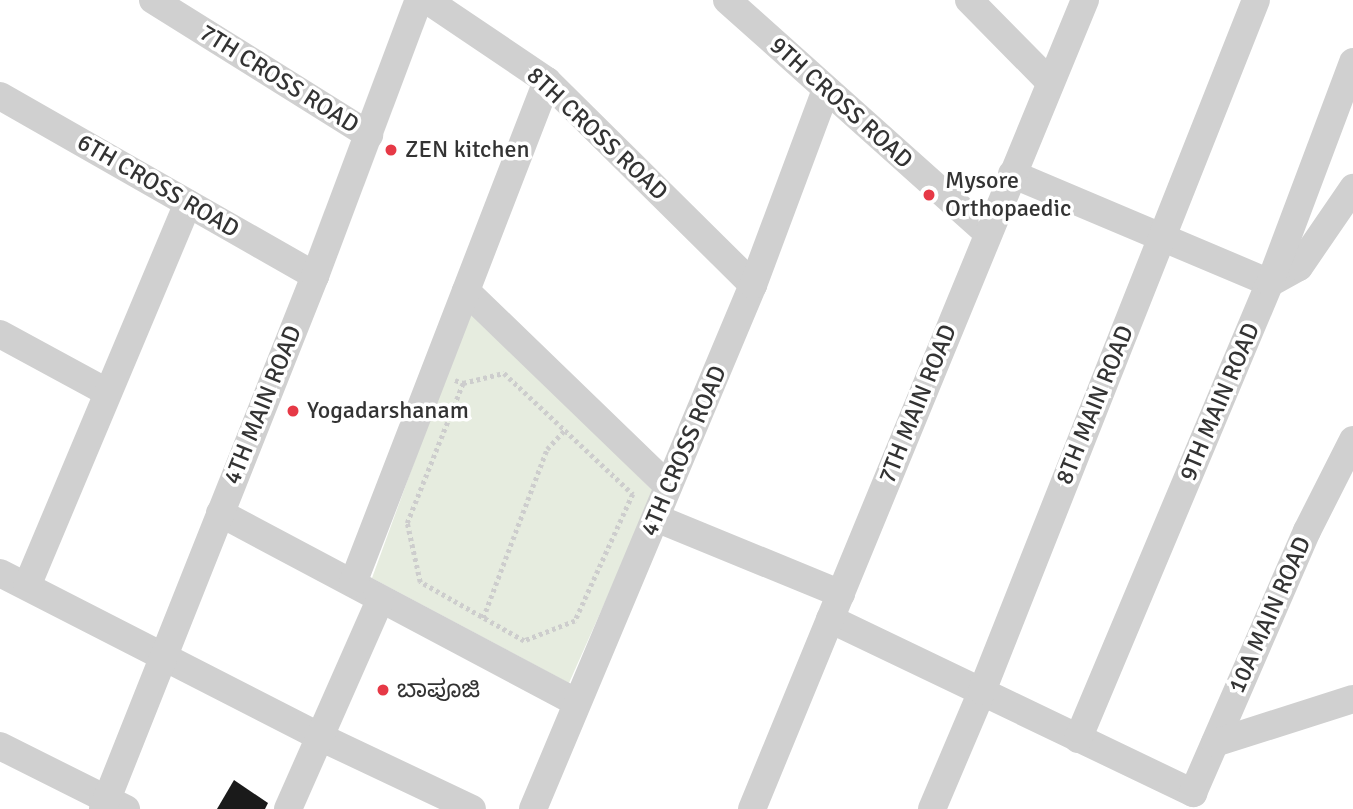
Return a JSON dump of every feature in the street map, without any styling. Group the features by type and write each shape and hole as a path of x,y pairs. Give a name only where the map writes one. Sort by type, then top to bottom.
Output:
{"street":[{"name":"7TH CROSS ROAD","path":"153,0 369,135"},
{"name":"4TH MAIN ROAD","path":"112,806 220,513 315,276 419,0"},
{"name":"8TH CROSS ROAD","path":"427,0 547,81 753,285"},
{"name":"9TH CROSS ROAD","path":"727,0 988,233"},
{"path":"969,0 1050,82"},
{"name":"7TH MAIN ROAD","path":"751,809 1085,0"},
{"name":"8TH MAIN ROAD","path":"932,809 982,691 1256,0"},
{"name":"9TH MAIN ROAD","path":"1078,738 1270,283 1353,62"},
{"path":"353,583 547,81"},
{"name":"4TH CROSS ROAD","path":"533,809 753,285 826,90"},
{"name":"6TH CROSS ROAD","path":"0,96 315,276"},
{"path":"1012,174 1270,283 1299,267 1353,188"},
{"path":"27,586 188,203"},
{"path":"466,291 668,486"},
{"path":"0,334 107,392"},
{"name":"10A MAIN ROAD","path":"1078,738 1193,793 1307,531 1353,440"},
{"path":"220,513 576,702"},
{"path":"656,518 835,606 982,691 1078,738"},
{"path":"0,573 320,737 472,809"},
{"path":"288,809 380,600"},
{"path":"1214,743 1353,699"},
{"path":"0,746 112,806"}],"path":[{"path":"435,372 463,383 504,373 633,494 575,621 524,641 419,582 407,523 463,383"},
{"path":"483,618 547,449 565,430"}],"shaded area":[{"path":"470,309 654,492 569,683 372,578"}],"building":[{"path":"234,780 268,803 265,809 217,809"}],"place":[{"name":"ZEN kitchen","path":"391,150"},
{"name":"Mysore Orthopaedic","path":"929,195"},
{"name":"Yogadarshanam","path":"293,411"},
{"name":"ಬಾಪೂಜಿ","path":"383,690"}]}
